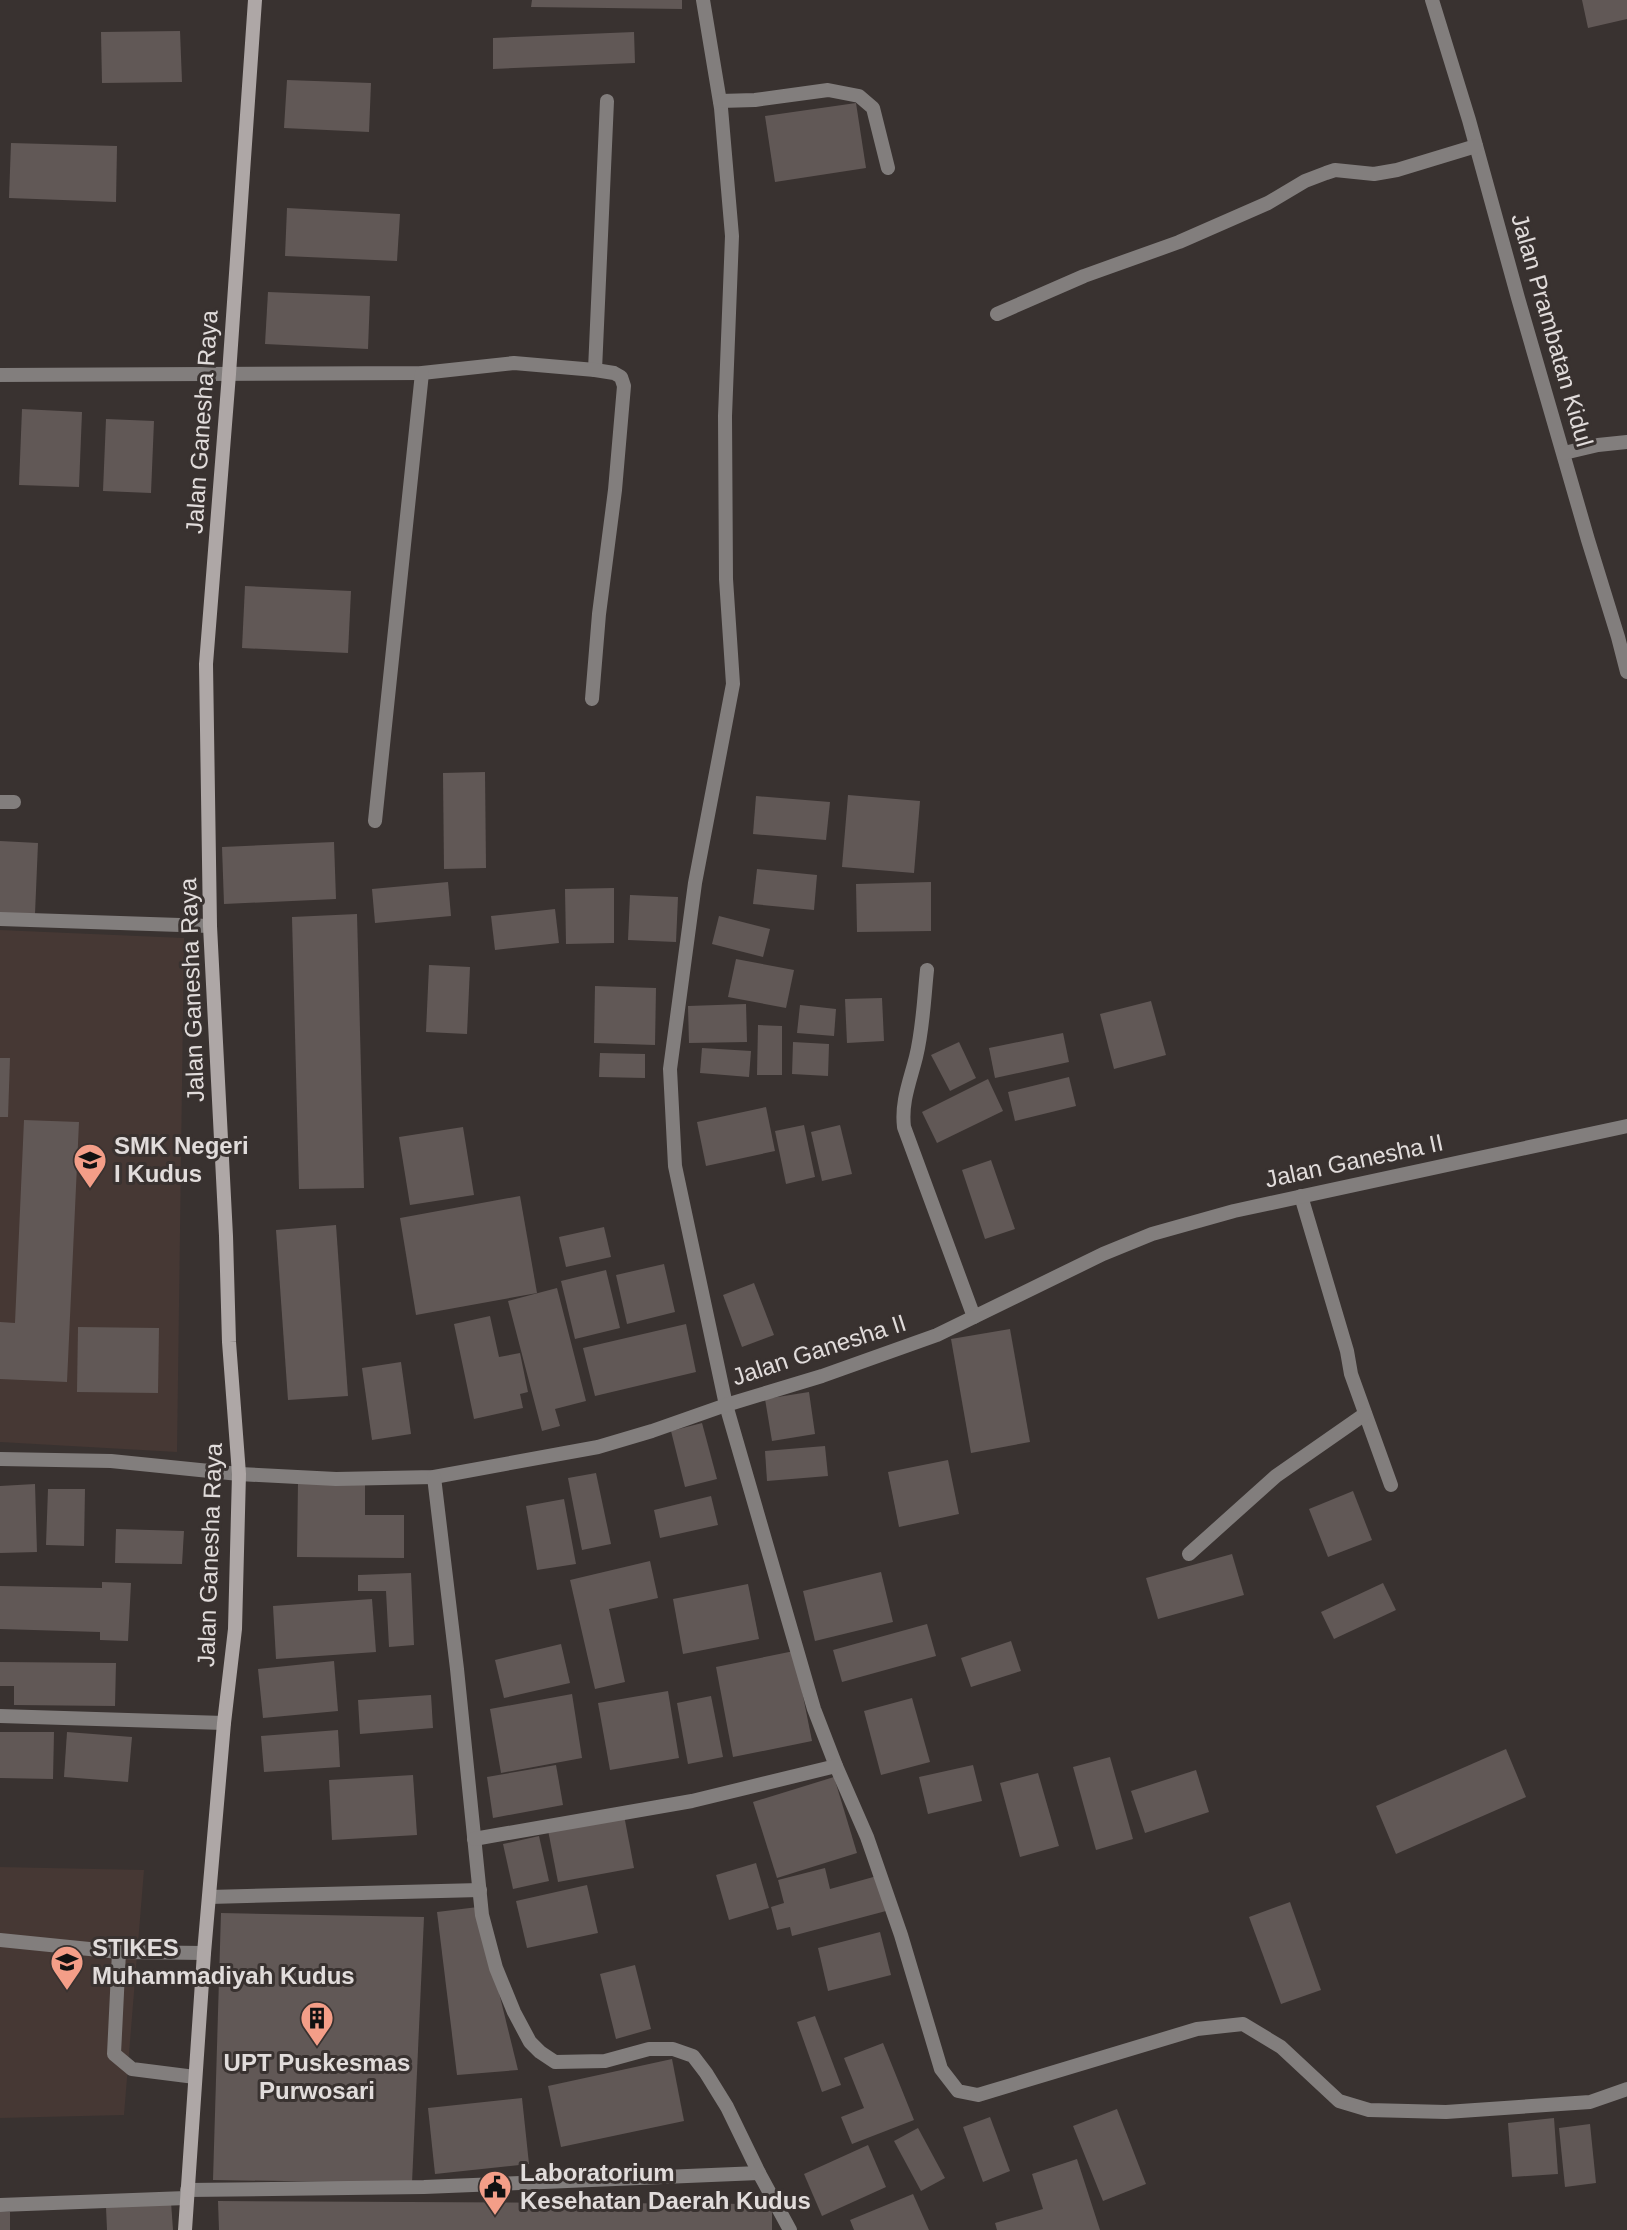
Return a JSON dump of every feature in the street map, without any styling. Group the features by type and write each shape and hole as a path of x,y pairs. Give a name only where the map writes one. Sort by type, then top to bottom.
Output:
{"street":[{"name":"Jalan Ganesha Raya","path":"185,2230 204,1953 235,1629 239,1474 229,1342 210,926 206,664 255,0"},
{"path":"703,0 720,101 732,236 725,416 726,579 733,684 695,883 670,1069 676,1166 726,1405 814,1709 867,1837 901,1935 941,2069 958,2091 978,2095 1197,2028 1243,2024 1281,2047 1339,2101 1370,2110 1446,2112 1590,2102 1627,2089"},
{"name":"Jalan Prambatan Kidul","path":"1432,0 1627,672"},
{"path":"720,101 755,100 828,90 859,96 873,108 888,168"},
{"path":"595,370 607,102"},
{"path":"997,314 1084,276 1179,242 1268,203 1305,181 1326,173 1335,170 1374,174 1397,170 1476,146"},
{"path":"0,375 422,373 514,363 614,373 621,377 624,386 592,699"},
{"path":"375,821 422,373"},
{"path":"1564,453 1627,442"},
{"path":"0,919 210,926"},
{"path":"927,970 916,1056 905,1097 904,1127 974,1317"},
{"name":"Jalan Ganesha II","path":"0,1459 111,1461 239,1474 335,1479 434,1477 598,1447 822,1376 937,1335 1103,1254 1152,1234 1234,1211 1627,1126"},
{"path":"1301,1196 1347,1351 1351,1374 1391,1485"},
{"path":"1189,1554 1276,1476 1365,1414"},
{"path":"434,1477 482,1915 496,1968 514,2012 530,2042 555,2062 605,2061 649,2049 673,2049 693,2056 727,2107 790,2230"},
{"path":"0,1716 224,1723"},
{"path":"474,1839 692,1801 836,1766"},
{"path":"209,1896 480,1890"},
{"path":"0,1940 119,1952 204,1953"},
{"path":"119,1952 114,2054 132,2069 195,2077"},
{"path":"0,2205 187,2194 424,2188 759,2173"}],"shaded area":[{"name":"SMK Negeri I Kudus","path":"0,930 184,938 177,1452 0,1442"},
{"name":"STIKES Muhammadiyah Kudus","path":"0,1867 144,1870 124,2115 0,2118"}],"building":[{"path":"532,0 682,0 682,9 531,7"},
{"path":"1582,0 1627,0 1627,19 1588,28"},
{"path":"180,31 182,82 102,83 101,32"},
{"path":"634,32 635,63 493,69 493,38"},
{"path":"287,80 371,83 369,132 284,128"},
{"path":"856,103 866,168 775,182 765,116"},
{"path":"11,143 117,146 116,202 9,198"},
{"path":"287,208 400,214 397,261 285,256"},
{"path":"268,292 370,296 368,349 265,344"},
{"path":"22,409 82,412 79,487 19,485"},
{"path":"106,419 154,421 151,493 103,491"},
{"path":"245,586 351,591 348,653 242,648"},
{"path":"485,772 486,868 444,869 443,773"},
{"path":"848,795 920,801 914,873 842,867"},
{"path":"756,796 830,802 826,840 753,834"},
{"path":"0,841 38,843 35,914 0,913"},
{"path":"334,842 336,899 224,904 222,847"},
{"path":"757,869 817,875 814,910 753,904"},
{"path":"448,882 451,916 375,923 372,889"},
{"path":"931,882 931,931 857,932 856,884"},
{"path":"614,888 614,943 566,944 565,889"},
{"path":"630,895 678,897 676,942 628,940"},
{"path":"555,909 559,943 495,950 491,916"},
{"path":"357,914 364,1188 299,1189 292,917"},
{"path":"719,916 770,929 763,957 712,944"},
{"path":"736,959 794,970 786,1008 728,997"},
{"path":"429,965 470,967 467,1034 426,1032"},
{"path":"595,986 656,988 655,1045 594,1043"},
{"path":"882,998 884,1041 847,1043 845,999"},
{"path":"1151,1001 1166,1055 1114,1069 1100,1014"},
{"path":"746,1004 747,1042 689,1043 688,1006"},
{"path":"800,1005 836,1009 834,1036 797,1033"},
{"path":"758,1025 782,1026 782,1075 757,1075"},
{"path":"1063,1033 1069,1062 995,1078 989,1048"},
{"path":"793,1042 829,1044 828,1076 792,1074"},
{"path":"959,1042 976,1078 950,1091 931,1055"},
{"path":"702,1048 751,1051 749,1077 700,1073"},
{"path":"600,1053 645,1054 645,1078 599,1077"},
{"path":"0,1058 10,1058 8,1117 0,1117"},
{"path":"1069,1077 1076,1106 1015,1121 1008,1092"},
{"path":"988,1079 1003,1111 937,1143 922,1112"},
{"path":"766,1107 775,1151 706,1166 697,1122"},
{"path":"24,1120 79,1122 67,1382 0,1379 0,1322 15,1323"},
{"path":"804,1125 815,1177 786,1184 775,1131"},
{"path":"840,1125 852,1174 822,1181 811,1132"},
{"path":"463,1127 474,1195 410,1205 399,1137"},
{"path":"991,1160 1015,1229 985,1239 962,1170"},
{"path":"520,1196 537,1293 416,1315 400,1218"},
{"path":"336,1225 348,1396 288,1400 276,1230"},
{"path":"604,1227 611,1257 566,1267 559,1237"},
{"path":"664,1264 675,1312 627,1324 616,1275"},
{"path":"606,1270 620,1328 575,1339 561,1281"},
{"path":"754,1283 774,1335 742,1347 723,1295"},
{"path":"557,1288 586,1401 555,1409 560,1426 542,1431 508,1301"},
{"path":"490,1316 499,1357 520,1353 528,1392 520,1394 523,1408 474,1419 454,1324"},
{"path":"686,1324 696,1372 595,1396 583,1348"},
{"path":"78,1327 159,1328 158,1393 77,1392"},
{"path":"1010,1329 1030,1442 971,1453 951,1339"},
{"path":"401,1362 411,1434 372,1440 362,1368"},
{"path":"809,1392 815,1434 772,1441 765,1399"},
{"path":"702,1423 717,1479 685,1487 671,1431"},
{"path":"825,1446 828,1476 767,1481 765,1451"},
{"path":"948,1460 959,1514 899,1527 888,1472"},
{"path":"596,1473 611,1544 582,1550 568,1478"},
{"path":"298,1482 365,1482 365,1515 404,1515 404,1558 297,1557"},
{"path":"35,1484 37,1552 0,1553 0,1486"},
{"path":"48,1489 85,1489 84,1546 46,1545"},
{"path":"1353,1491 1372,1540 1328,1557 1309,1509"},
{"path":"711,1496 718,1525 660,1538 654,1510"},
{"path":"564,1499 576,1564 537,1570 526,1506"},
{"path":"116,1529 184,1531 182,1564 115,1563"},
{"path":"1232,1554 1244,1595 1158,1619 1146,1578"},
{"path":"650,1561 658,1598 609,1609 625,1682 595,1689 570,1580"},
{"path":"881,1572 893,1622 815,1641 803,1591"},
{"path":"411,1573 414,1645 389,1647 386,1591 358,1591 358,1575"},
{"path":"102,1582 131,1583 128,1641 100,1640 100,1632 0,1629 0,1586 102,1588"},
{"path":"1383,1583 1396,1610 1334,1639 1321,1612"},
{"path":"748,1584 759,1639 683,1654 673,1599"},
{"path":"372,1599 376,1652 276,1659 273,1606"},
{"path":"927,1624 936,1656 842,1682 833,1650"},
{"path":"1011,1641 1021,1671 971,1687 961,1658"},
{"path":"561,1644 570,1683 504,1698 495,1660"},
{"path":"794,1651 812,1741 733,1757 716,1667"},
{"path":"334,1661 338,1711 263,1718 258,1669"},
{"path":"0,1662 116,1663 115,1706 14,1705 14,1686 0,1686"},
{"path":"668,1691 679,1758 610,1770 598,1703"},
{"path":"572,1694 582,1758 501,1773 490,1709"},
{"path":"431,1695 433,1728 360,1734 358,1700"},
{"path":"711,1696 723,1757 688,1764 677,1703"},
{"path":"912,1698 930,1762 881,1775 864,1711"},
{"path":"338,1730 340,1767 264,1772 261,1736"},
{"path":"0,1732 54,1732 53,1779 0,1778"},
{"path":"67,1732 132,1737 128,1782 64,1777"},
{"path":"1506,1749 1526,1797 1396,1854 1376,1806"},
{"path":"1110,1757 1133,1839 1096,1850 1073,1767"},
{"path":"556,1765 563,1805 493,1818 487,1777"},
{"path":"973,1765 982,1801 928,1814 919,1777"},
{"path":"1196,1770 1209,1812 1145,1833 1131,1791"},
{"path":"1038,1773 1059,1846 1020,1857 1000,1783"},
{"path":"413,1775 417,1835 332,1840 329,1780"},
{"path":"834,1777 857,1853 777,1878 753,1802"},
{"path":"624,1815 634,1868 558,1882 548,1830"},
{"path":"539,1836 549,1881 513,1889 503,1844"},
{"path":"756,1863 769,1908 729,1920 716,1875"},
{"path":"825,1868 830,1889 877,1876 886,1911 792,1936 790,1927 777,1930 771,1907 784,1903 778,1880"},
{"path":"587,1885 598,1933 527,1948 516,1901"},
{"path":"1290,1902 1321,1990 1281,2004 1249,1917"},
{"path":"478,1907 518,2070 457,2075 437,1912"},
{"name":"UPT Puskesmas Purwosari","path":"221,1913 424,1917 412,2183 213,2180"},
{"path":"880,1932 891,1975 828,1991 818,1948"},
{"path":"635,1965 651,2029 616,2039 600,1974"},
{"path":"815,2016 841,2085 822,2092 797,2022"},
{"path":"883,2043 914,2120 852,2144 841,2117 864,2108 844,2058"},
{"path":"672,2059 684,2121 561,2147 548,2086"},
{"path":"522,2098 529,2164 435,2174 428,2108"},
{"path":"1117,2109 1146,2184 1103,2201 1073,2126"},
{"path":"990,2117 1010,2171 983,2182 963,2127"},
{"path":"1554,2118 1558,2174 1512,2177 1508,2123"},
{"path":"1590,2124 1596,2183 1565,2187 1559,2128"},
{"path":"918,2128 945,2178 921,2191 894,2141"},
{"path":"868,2145 886,2187 822,2216 804,2174"},
{"path":"1077,2159 1100,2230 997,2230 995,2223 1043,2209 1032,2174"},
{"path":"913,2194 929,2230 854,2230 850,2220"},
{"name":"Laboratorium Kesehatan Daerah Kudus","path":"218,2201 772,2204 772,2230 219,2230"},
{"path":"171,2202 173,2230 107,2230 106,2207"},
{"path":"0,2212 10,2212 10,2230 0,2230"}],"place":[{"name":"SMK Negeri I Kudus","path":"90,1190"},
{"name":"STIKES Muhammadiyah Kudus","path":"67,1992"},
{"name":"UPT Puskesmas Purwosari","path":"317,2048"},
{"name":"Laboratorium Kesehatan Daerah Kudus","path":"495,2217"}]}
